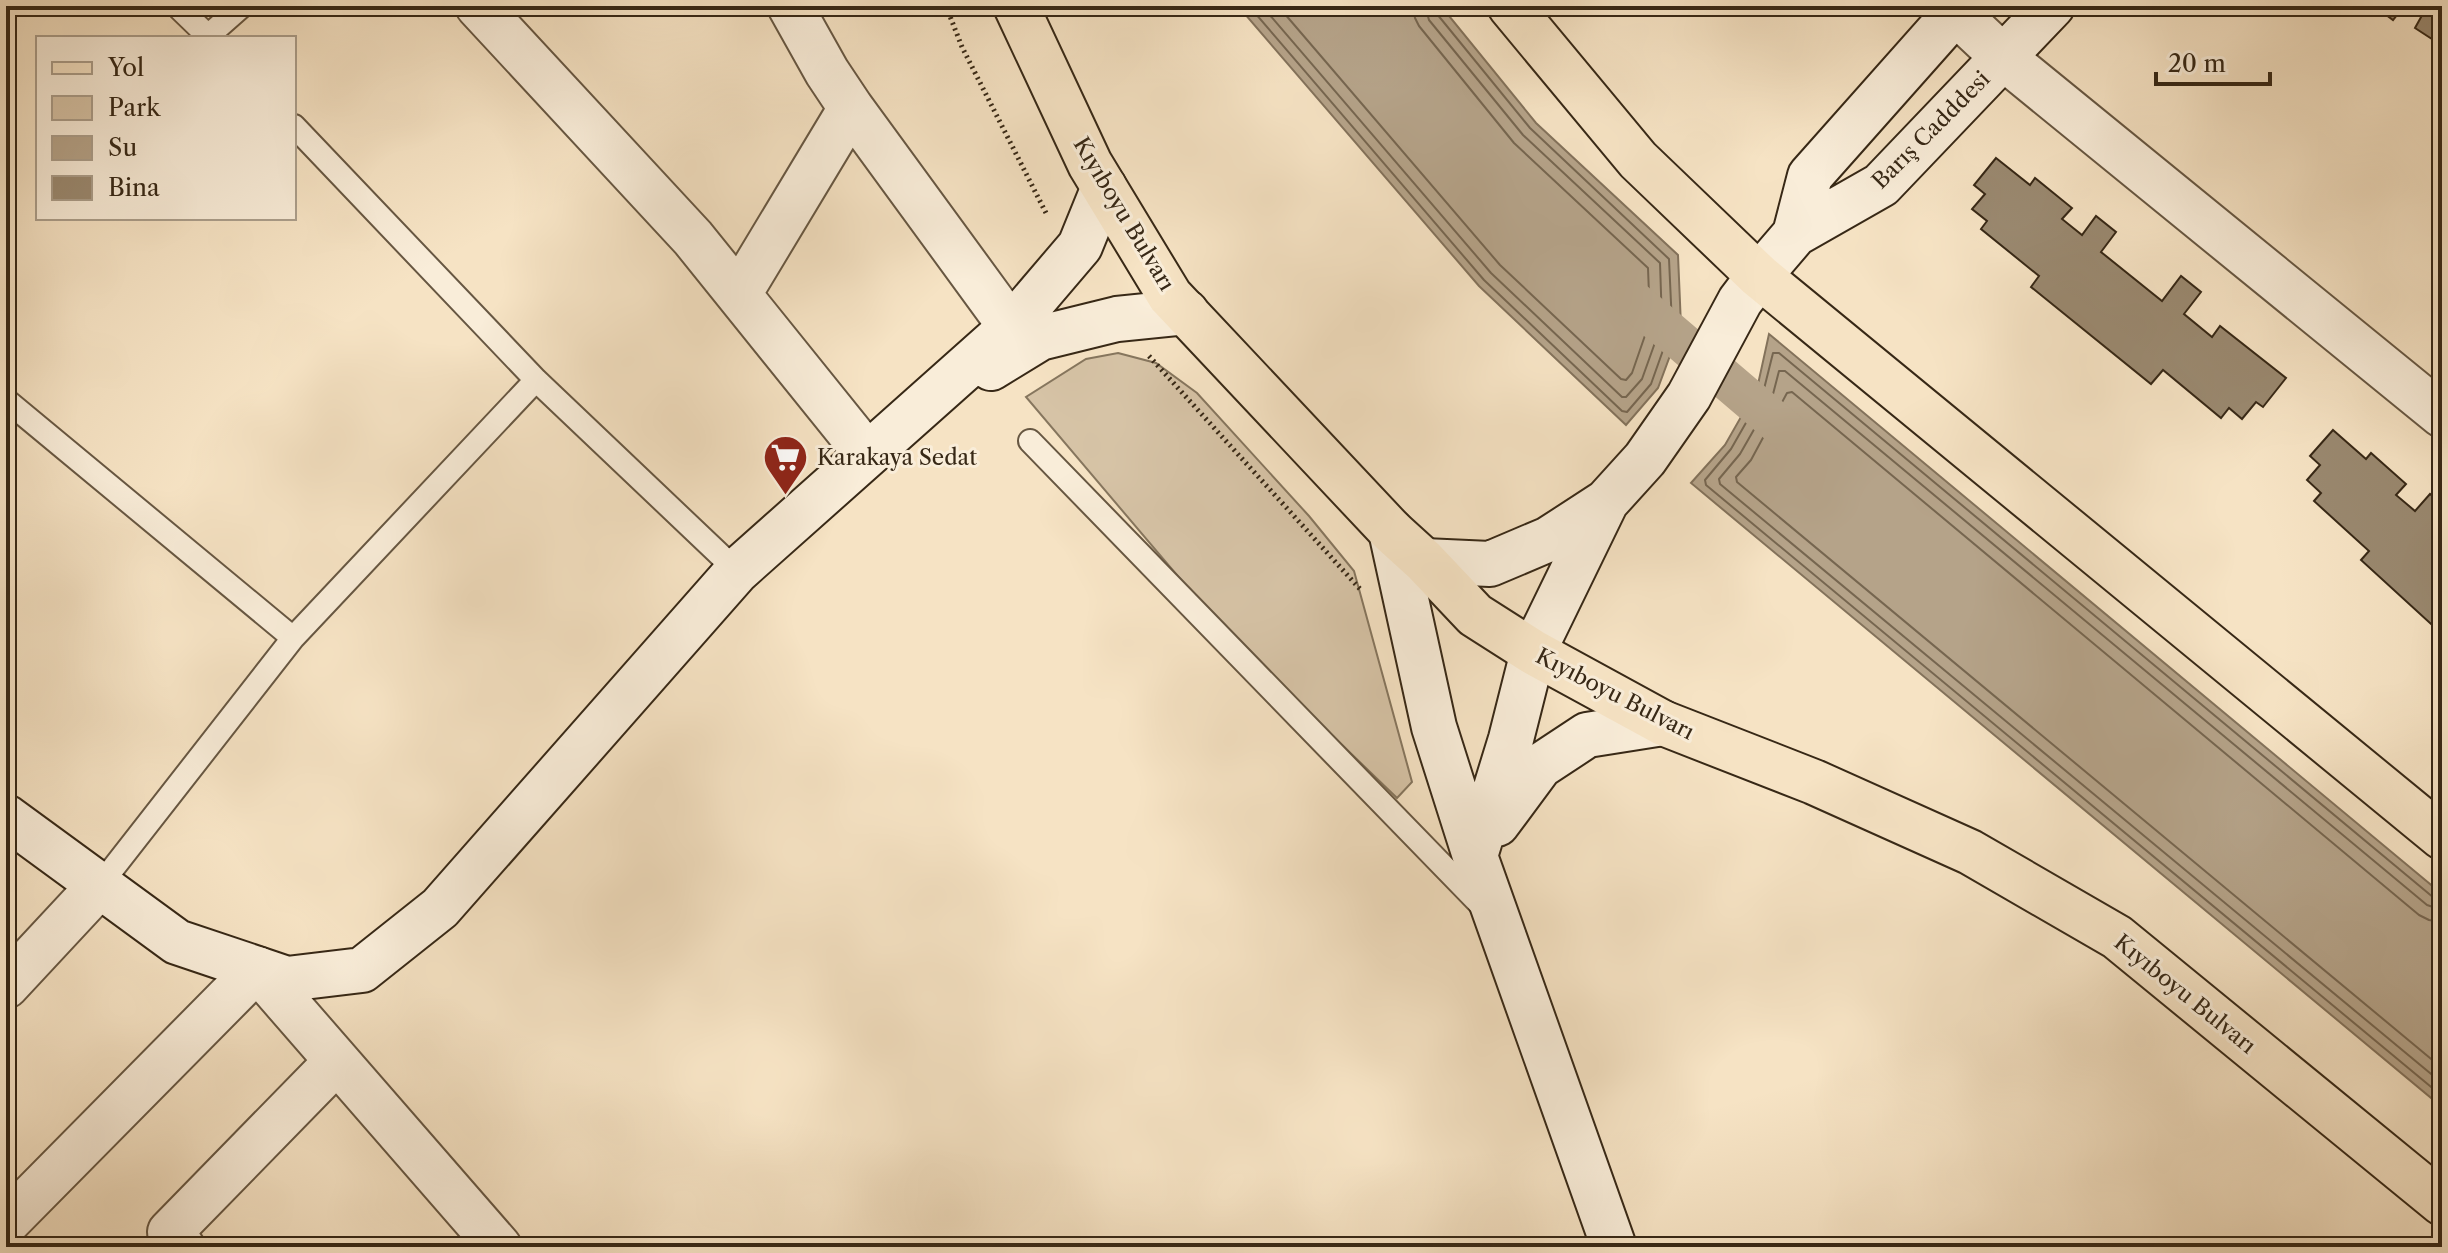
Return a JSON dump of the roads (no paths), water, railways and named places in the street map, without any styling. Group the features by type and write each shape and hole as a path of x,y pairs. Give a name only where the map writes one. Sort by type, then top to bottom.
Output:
{"main road":[{"name":"Kıyıboyu Bulvarı","path":"1016,6 1090,164 1170,296 1391,531 1475,615 1533,652 1663,723 1814,782 1970,852 2117,937 2442,1203"},
{"path":"1510,6 1749,289 2442,837"}],"street":[{"path":"478,6 693,238 867,454"},
{"path":"790,6 851,108 1011,327"},
{"name":"Barış Cadddesi","path":"1795,234 1881,185 2052,6"},
{"path":"1424,561 1490,564 1549,539 1606,502 1645,459 1689,396 1749,289 1795,234 1810,176 1958,9 2004,58 2442,415"},
{"path":"739,294 851,108"},
{"path":"6,817 177,942 287,979 362,970 440,908 737,571 1011,327 1080,246 1104,187"},
{"path":"900,425 1040,338 1117,319 1186,312"},
{"path":"1475,856 1511,739 1533,652 1606,502"},
{"path":"1391,531 1434,727 1475,856 1614,1247"},
{"path":"1475,856 1540,766 1587,735 1663,723"},
{"path":"6,986 100,885"},
{"path":"257,969 499,1247"},
{"path":"6,1223 257,969"},
{"path":"182,1247 170,1232 337,1061"}],"lane":[{"path":"177,6 208,36"},
{"path":"210,36 242,6"},
{"path":"296,128 536,380 737,571"},
{"path":"100,885 293,638 536,380"},
{"path":"6,400 293,638"},
{"path":"1030,441 1499,924"}],"water":[{"path":"1238,6 1441,6 1536,123 1678,255 1681,326 1658,388 1626,425 1479,286"},
{"path":"1769,334 2442,894 2442,1107 1691,483 1725,445 1757,389"}],"waterway":[{"path":"1635,302 1791,435"}],"place":[{"name":"Karakaya Sedat","path":"786,496"}]}
